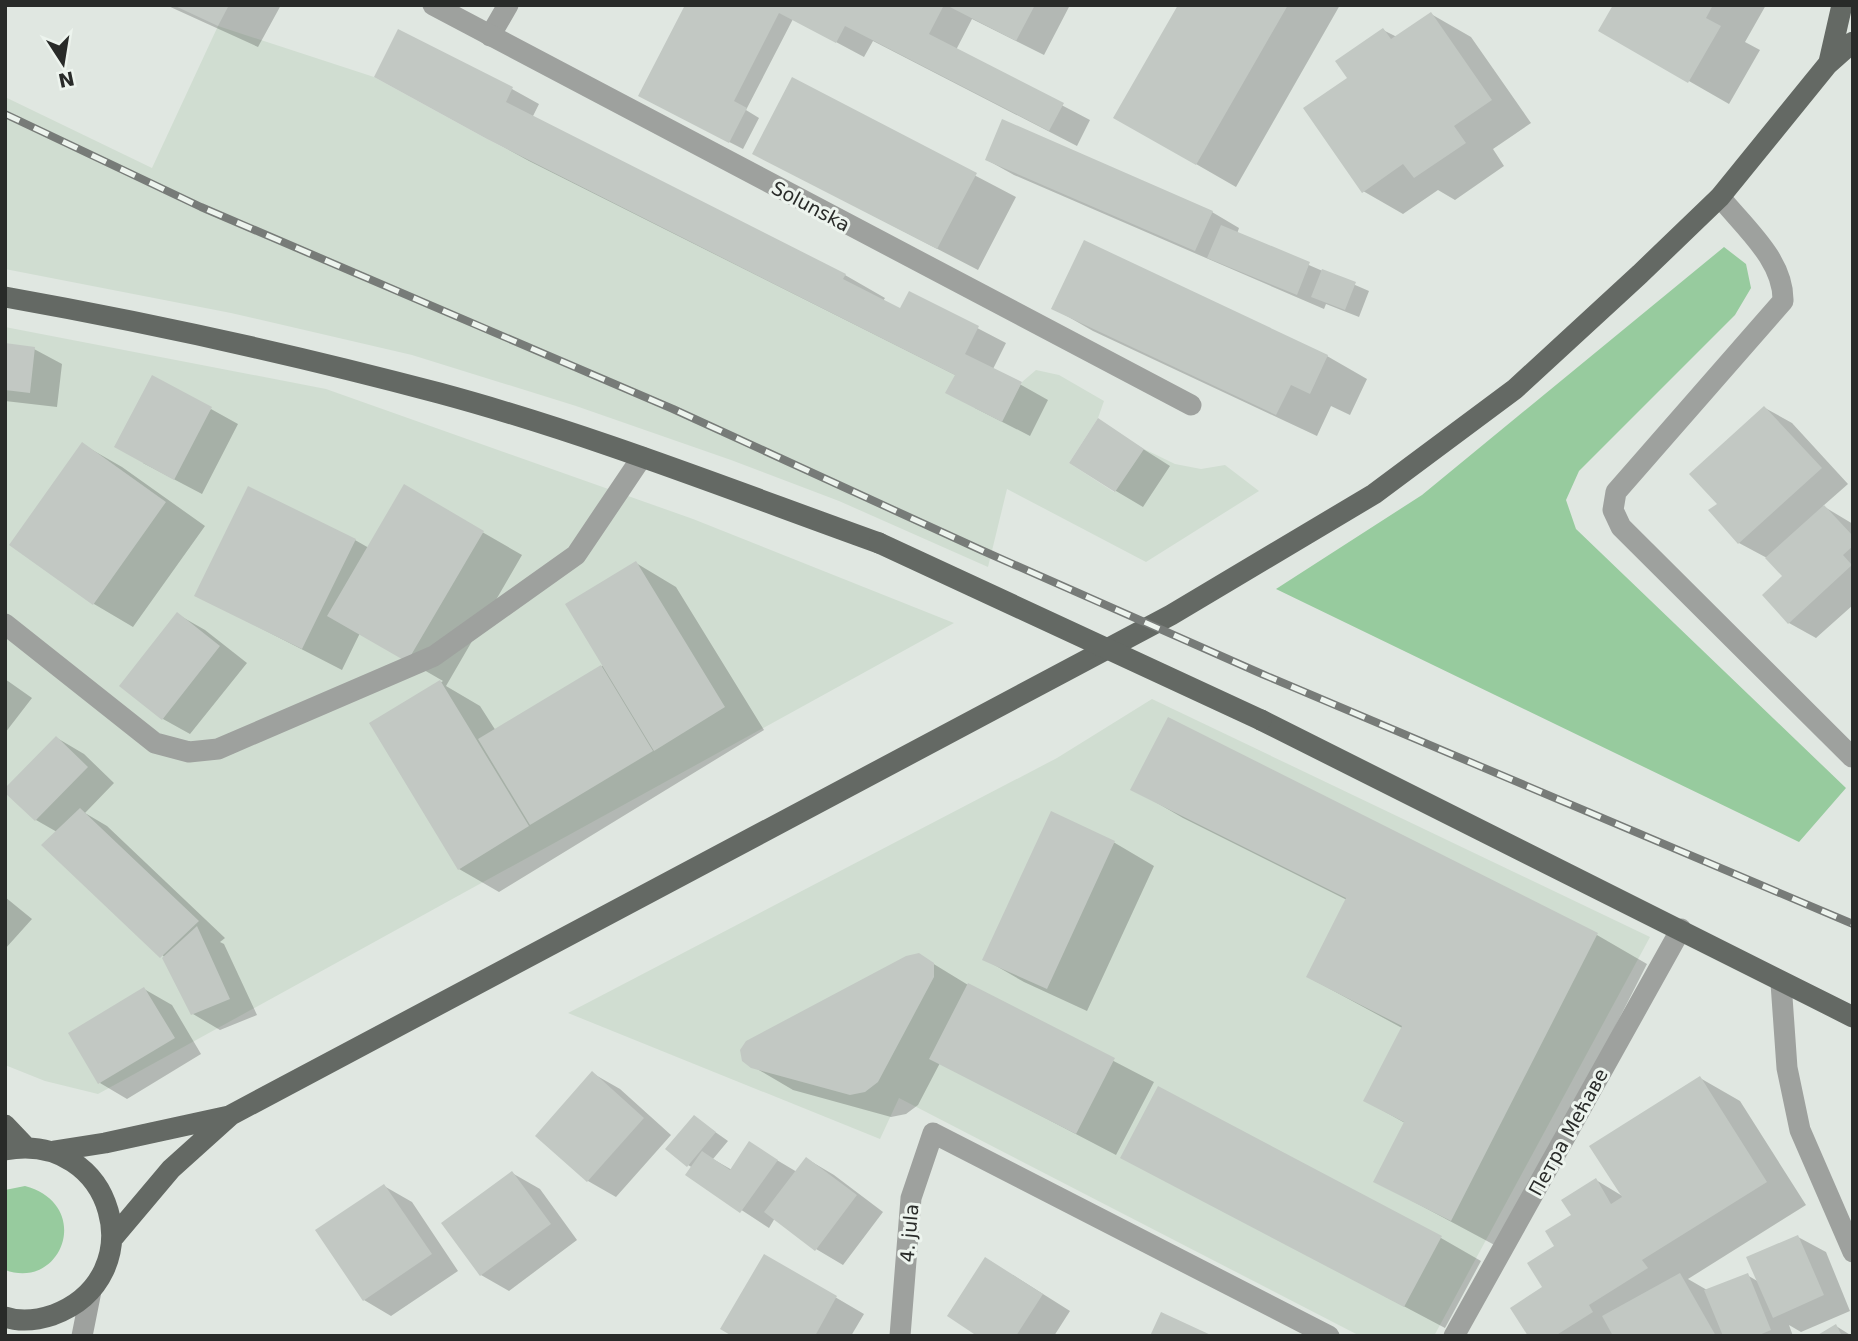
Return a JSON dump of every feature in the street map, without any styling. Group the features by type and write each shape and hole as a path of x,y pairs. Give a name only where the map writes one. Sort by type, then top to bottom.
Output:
{"main road":[{"path":"1828,64 1842,5"},
{"path":"112,1239 171,1169 231,1115 1171,615 1374,494 1515,389 1720,197 1828,64 1853,42"},
{"path":"5,297 246,346 440,393 642,457 879,543 1261,720 1853,1017"},
{"path":"5,1125 15,1148 54,1151 105,1143 231,1115"},
{"path":"5,1317 42,1319 69,1309 91,1291 106,1267 112,1239 110,1210 98,1185 78,1164 54,1151"}],"street":[{"name":"Solunska","path":"433,5 1191,405"},
{"path":"490,36 508,5"},
{"path":"1720,197 1778,269 1783,284 1783,300 1616,492 1613,510 1621,527 1852,757"},
{"path":"5,624 155,743 189,752 218,749 434,656 576,555 642,457"},
{"name":"Петра Мећаве","path":"1454,1336 1681,929"},
{"path":"1781,983 1787,1068 1800,1130 1853,1252"},
{"name":"4. jula","path":"900,1336 911,1198 933,1133 1329,1336"},
{"path":"82,1336 91,1291"}],"shaded area":[{"path":"218,26 374,77 487,139 955,375 1002,421 1022,382 1036,370 1059,375 1104,401 1098,418 1069,463 1114,492 1144,449 1175,464 1201,469 1225,465 1259,491 1146,562 1007,489 988,567 839,501 731,460 576,406 412,355 231,313 5,269 5,97 152,168"},
{"path":"5,327 326,389 693,519 954,623 98,1094 45,1081 5,1065"},
{"path":"1152,699 1650,937 1434,1336 1360,1336 899,1098 880,1139 568,1013 1057,758"}],"green space":[{"path":"1724,247 1746,264 1751,288 1735,315 1579,471 1566,500 1576,529 1846,788 1799,842 1276,589 1422,495"},
{"path":"25,1186 46,1196 59,1210 64,1226 62,1243 55,1258 42,1268 25,1273 5,1270 5,1190"}],"building":[{"path":"173,5 229,5 218,26"},
{"path":"685,5 944,5 929,34 1064,103 1049,131 845,26 836,43 779,13 734,101 747,108 729,143 638,96"},
{"path":"946,5 1035,5 1016,41"},
{"path":"1178,5 1288,5 1196,165 1113,118"},
{"path":"1613,5 1713,5 1706,18 1721,26 1688,83 1598,31"},
{"path":"1431,12 1492,100 1454,126 1466,143 1414,178 1403,164 1362,193 1303,108 1347,78 1335,61 1383,28 1391,39"},
{"path":"398,29 513,87 506,102 846,274 843,279 900,308 909,291 979,326 965,354 1022,382 1002,422 945,393 955,375 487,139 374,77"},
{"path":"792,77 977,173 937,249 752,154"},
{"path":"1002,119 1213,211 1195,251 985,160"},
{"path":"1221,225 1310,262 1297,295 1207,258"},
{"path":"1084,240 1328,355 1310,394 1291,385 1276,415 1051,309"},
{"path":"1322,269 1356,282 1345,310 1311,297"},
{"path":"5,343 35,347 30,393 5,390"},
{"path":"152,375 212,407 174,480 114,447"},
{"path":"1764,406 1822,468 1738,544 1708,510 1717,504 1689,474"},
{"path":"1098,418 1144,449 1115,492 1069,463"},
{"path":"82,442 166,502 93,605 9,545"},
{"path":"404,484 484,531 407,662 327,616"},
{"path":"248,486 356,539 302,649 194,596"},
{"path":"1824,505 1853,536 1853,546 1843,555 1852,565 1788,624 1762,595 1782,576 1765,558"},
{"path":"636,561 725,707 654,751 565,604"},
{"path":"177,612 220,646 162,720 119,686"},
{"path":"601,665 653,751 530,825 478,739"},
{"path":"440,680 529,826 458,870 369,723"},
{"path":"1168,717 1598,933 1451,1221 1373,1182 1404,1122 1363,1101 1402,1026 1306,977 1346,898 1130,790"},
{"path":"56,736 88,767 35,821 5,793 5,788"},
{"path":"80,808 199,921 160,958 41,845"},
{"path":"1051,811 1115,841 1047,989 982,960"},
{"path":"197,926 230,999 191,1015 162,958"},
{"path":"919,953 934,963 934,977 878,1082 865,1092 850,1095 751,1068 742,1061 740,1050 746,1041 906,956"},
{"path":"968,983 1115,1058 1076,1134 929,1059"},
{"path":"144,987 175,1038 98,1084 68,1033"},
{"path":"592,1071 644,1118 587,1182 535,1136"},
{"path":"1700,1076 1767,1182 1642,1260 1648,1268 1589,1305 1593,1312 1555,1336 1528,1336 1510,1308 1542,1287 1527,1263 1554,1246 1545,1231 1571,1215 1561,1200 1596,1178 1611,1204 1622,1197 1589,1146"},
{"path":"1158,1086 1442,1236 1404,1307 1120,1158"},
{"path":"694,1115 716,1132 687,1167 665,1149"},
{"path":"749,1141 778,1160 740,1213 685,1175 702,1151 730,1170"},
{"path":"806,1157 857,1195 815,1251 764,1212"},
{"path":"512,1171 551,1224 480,1276 441,1223"},
{"path":"384,1184 432,1254 363,1301 315,1230"},
{"path":"1798,1235 1824,1295 1773,1318 1746,1257"},
{"path":"764,1254 837,1296 815,1336 732,1336 720,1329"},
{"path":"985,1257 1043,1294 1016,1336 977,1336 947,1316"},
{"path":"1680,1273 1716,1336 1613,1336 1602,1316"},
{"path":"1748,1273 1771,1330 1757,1336 1723,1336 1704,1290"},
{"path":"1161,1312 1213,1336 1150,1336"},
{"path":"1836,1324 1842,1336 1816,1336"}],"railway":[{"path":"5,114 201,207 673,409 981,550 1262,674 1853,924"}]}
